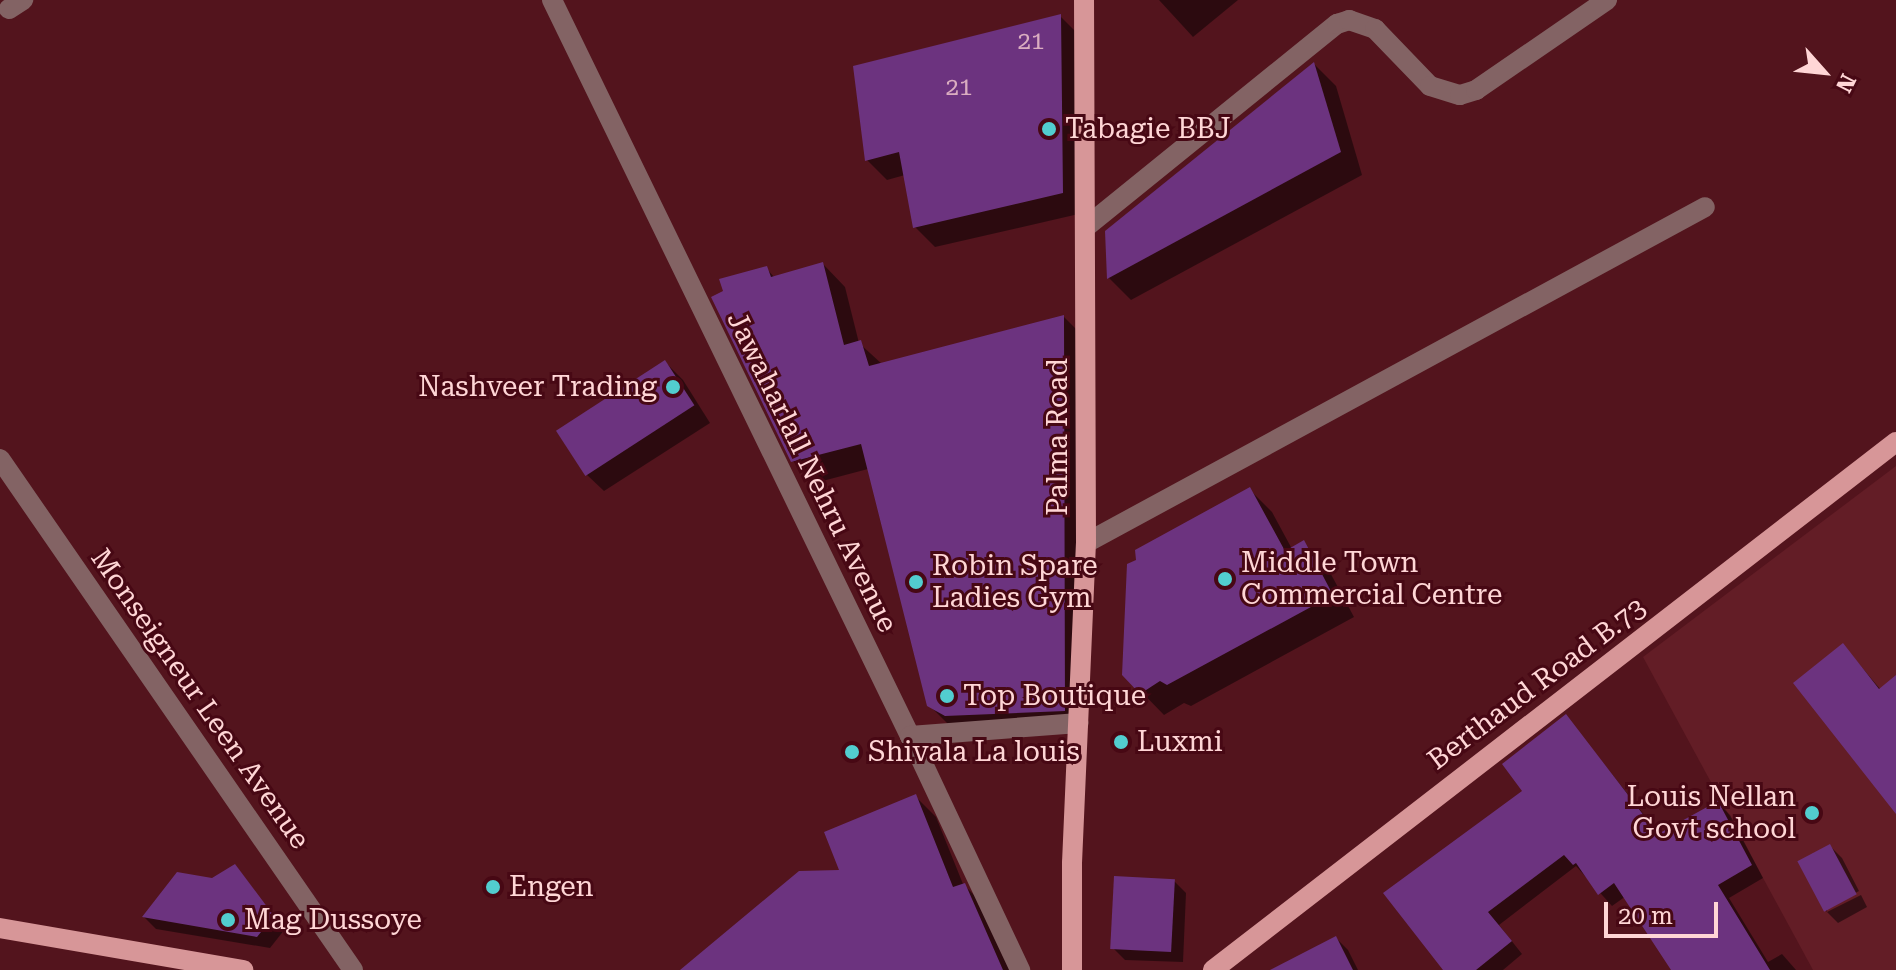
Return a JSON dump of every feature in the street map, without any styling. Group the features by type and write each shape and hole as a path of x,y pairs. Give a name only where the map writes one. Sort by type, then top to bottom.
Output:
{"main road":[{"name":"Palma Road","path":"1072,970 1072,863 1086,543 1084,0"},
{"name":"Berthaud Road B.73","path":"1213,970 1896,442"},
{"path":"0,928 243,970"}],"street":[{"name":"Jawaharlall Nehru Avenue","path":"552,0 910,736 1020,970"},
{"path":"1086,227 1337,24 1349,20 1375,29 1430,86 1460,95 1476,90 1607,0"},
{"path":"1086,543 1705,207"},
{"name":"Monseigneur Leen Avenue","path":"0,459 353,970"},
{"path":"910,736 1079,723"}],"shaded area":[{"name":"Louis Nellan Govt school","path":"1896,466 1896,970 1813,970 1643,657"}],"building":[{"path":"1061,14 1063,193 913,228 899,152 865,161 853,66"},
{"path":"1314,62 1341,152 1107,279 1105,231"},
{"path":"823,262 844,345 861,340 869,366 1064,315 1065,711 945,716 927,706 861,444 791,462 711,297 723,291 719,279 767,266 771,277"},
{"path":"665,360 694,405 585,476 556,431"},
{"name":"Middle Town Commercial Centre","path":"1250,487 1285,551 1304,540 1333,595 1167,685 1160,681 1140,694 1122,675 1127,564 1136,560 1135,550"},
{"name":"Louis Nellan Govt school","path":"1843,643 1879,689 1896,675 1896,814 1793,683"},
{"path":"1566,714 1658,834 1718,801 1752,865 1718,885 1770,970 1671,970 1614,883 1598,895 1576,863 1573,865 1564,855 1488,912 1512,941 1476,970 1443,970 1383,893 1522,791 1502,764"},
{"path":"916,794 953,887 965,883 1003,970 680,970 799,871 839,870 824,832"},
{"path":"1830,844 1857,894 1824,912 1797,861"},
{"path":"235,864 274,916 257,937 142,917 177,872 212,878"},
{"path":"1114,876 1175,879 1171,952 1110,949"},
{"path":"1336,936 1353,970 1270,970"}],"place":[{"name":"Tabagie BBJ","path":"1049,129"},
{"name":"Nashveer Trading","path":"673,387"},
{"name":"Middle Town Commercial Centre","path":"1225,579"},
{"name":"Robin Spare Ladies Gym","path":"916,582"},
{"name":"Top Boutique","path":"947,696"},
{"name":"Luxmi","path":"1121,742"},
{"name":"Shivala La louis","path":"852,752"},
{"name":"Louis Nellan Govt school","path":"1812,813"},
{"name":"Engen","path":"493,887"},
{"name":"Mag Dussoye","path":"228,920"}]}
